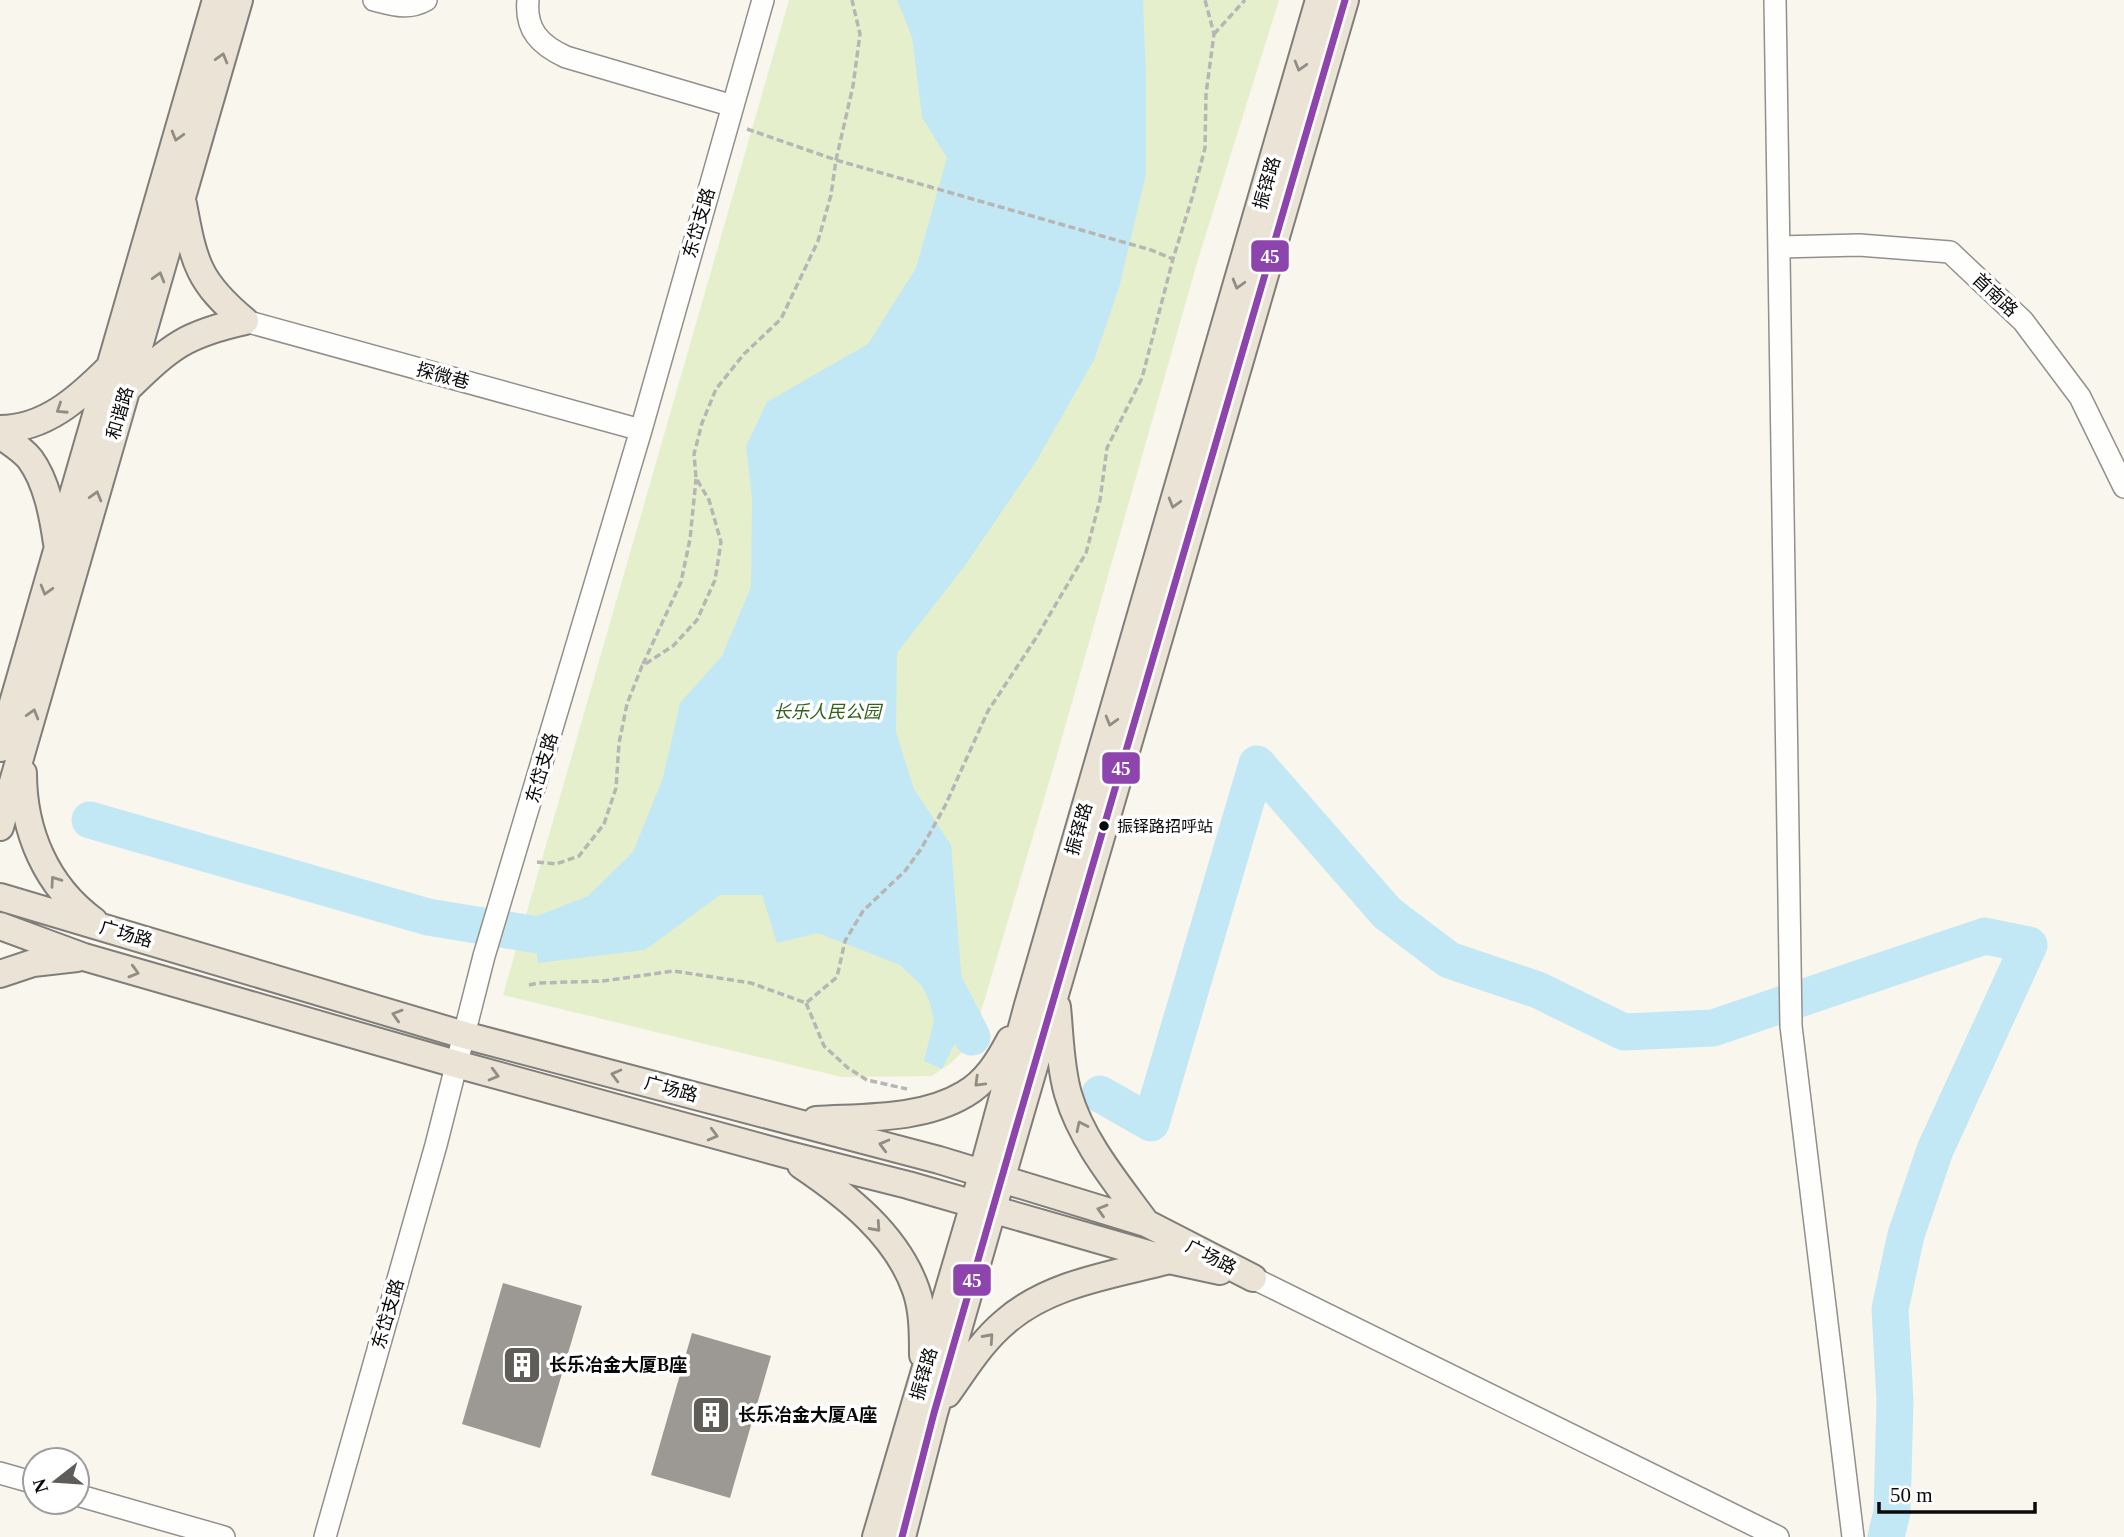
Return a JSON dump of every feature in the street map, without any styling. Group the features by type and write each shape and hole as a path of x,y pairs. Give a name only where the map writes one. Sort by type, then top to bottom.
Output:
{"main road":[{"name":"和谐路","path":"0,827 11,750 58,549 216,0"},
{"name":"和谐路","path":"11,750 127,390 239,0"},
{"name":"振铎路","path":"902,1537 992,1176 1028,1004 1319,0"},
{"name":"振铎路","path":"992,1176 1055,993 1345,0"},
{"path":"182,198 189,236 203,277 223,303 245,321"},
{"path":"127,390 181,341 215,328 245,321"},
{"path":"0,429 22,428 45,419 66,406 110,367"},
{"path":"0,435 22,451 38,473 53,519 58,549"},
{"path":"11,750 29,829 41,858 67,897 104,928"},
{"name":"广场路","path":"0,897 464,1035 992,1176 1146,1223 1253,1278"},
{"name":"广场路","path":"0,926 84,957 456,1064 1169,1260 1253,1278"},
{"path":"0,974 33,963 84,957"},
{"path":"1055,993 1062,1065 1067,1092 1075,1113 1091,1145 1146,1223"},
{"path":"793,1122 907,1113 928,1110 957,1099 979,1084 995,1066 1028,1004"},
{"path":"785,1154 838,1190 874,1224 898,1255 917,1292 923,1335 923,1377"},
{"name":"振铎路","path":"876,1537 923,1377 984,1207"},
{"path":"934,1413 990,1336 1023,1309 1051,1293 1169,1260"}],"street":[{"path":"374,0 401,8 416,6 426,0"},
{"path":"528,0 530,27 537,39 550,50 731,114"},
{"name":"东岱支路","path":"325,1537 484,956 641,430 764,0"},
{"path":"1775,0 1791,1027 1853,1537"},
{"name":"首南路","path":"1779,247 1859,245 1950,253 2023,321 2080,397 2124,486"},
{"name":"探微巷","path":"245,321 641,430"},
{"path":"1253,1278 1778,1537"},
{"path":"0,1473 21,1479"},
{"path":"91,1499 224,1537"}],"path":[{"path":"537,862 556,864 579,856 604,824 616,788 619,743 627,704 681,582 691,539 696,478 694,454 702,423 716,389 744,354 781,319 818,241 831,195 853,86 860,34 852,0"},
{"path":"806,1003 837,977 845,940 863,911 905,871 920,849 945,806 988,711 1036,638 1086,553 1100,500 1107,448 1142,378 1205,148 1206,94 1214,34 1205,0"},
{"path":"1214,34 1245,0"},
{"path":"731,114 836,160 1152,250 1173,259"},
{"path":"642,666 673,646 697,620 715,580 721,542 709,500 696,478"},
{"path":"529,985 603,981 674,971 751,983 806,1003 824,1046 848,1069 867,1080 916,1090"}],"green space":[{"name":"长乐人民公园","path":"789,0 1279,0 1197,263 980,1015 972,1037 963,1051 932,1076 842,1077 503,995"}],"water":[{"path":"897,0 1143,0 1146,174 1119,288 1094,360 1037,460 966,564 897,653 896,732 914,789 951,845 965,1023 942,1069 924,1061 934,1021 922,986 900,965 818,933 777,943 762,895 720,895 645,950 538,963 532,918 588,896 633,852 663,778 680,703 722,656 751,587 752,498 746,446 767,402 868,344 916,268 947,158 922,117 912,37"}],"building":[{"name":"长乐冶金大厦B座","path":"503,1283 582,1306 540,1448 462,1424"},
{"name":"长乐冶金大厦A座","path":"692,1333 771,1356 730,1498 651,1475"}],"waterway":[{"path":"1100,1094 1151,1123 1257,764 1387,913 1449,960 1538,990 1624,1032 1713,1028 1985,936 2029,945 1935,1150 1906,1235 1890,1309 1895,1401 1892,1512 1886,1537"},
{"path":"90,820 428,917 538,935 584,924"},
{"path":"941,977 972,1037"}],"transit line":[{"name":"45","path":"902,1537 934,1413 1014,1135 1345,0"}],"place":[{"name":"振铎路招呼站","path":"1104,826"},
{"name":"长乐冶金大厦B座","path":"522,1365"},
{"name":"长乐冶金大厦A座","path":"711,1415"}]}
